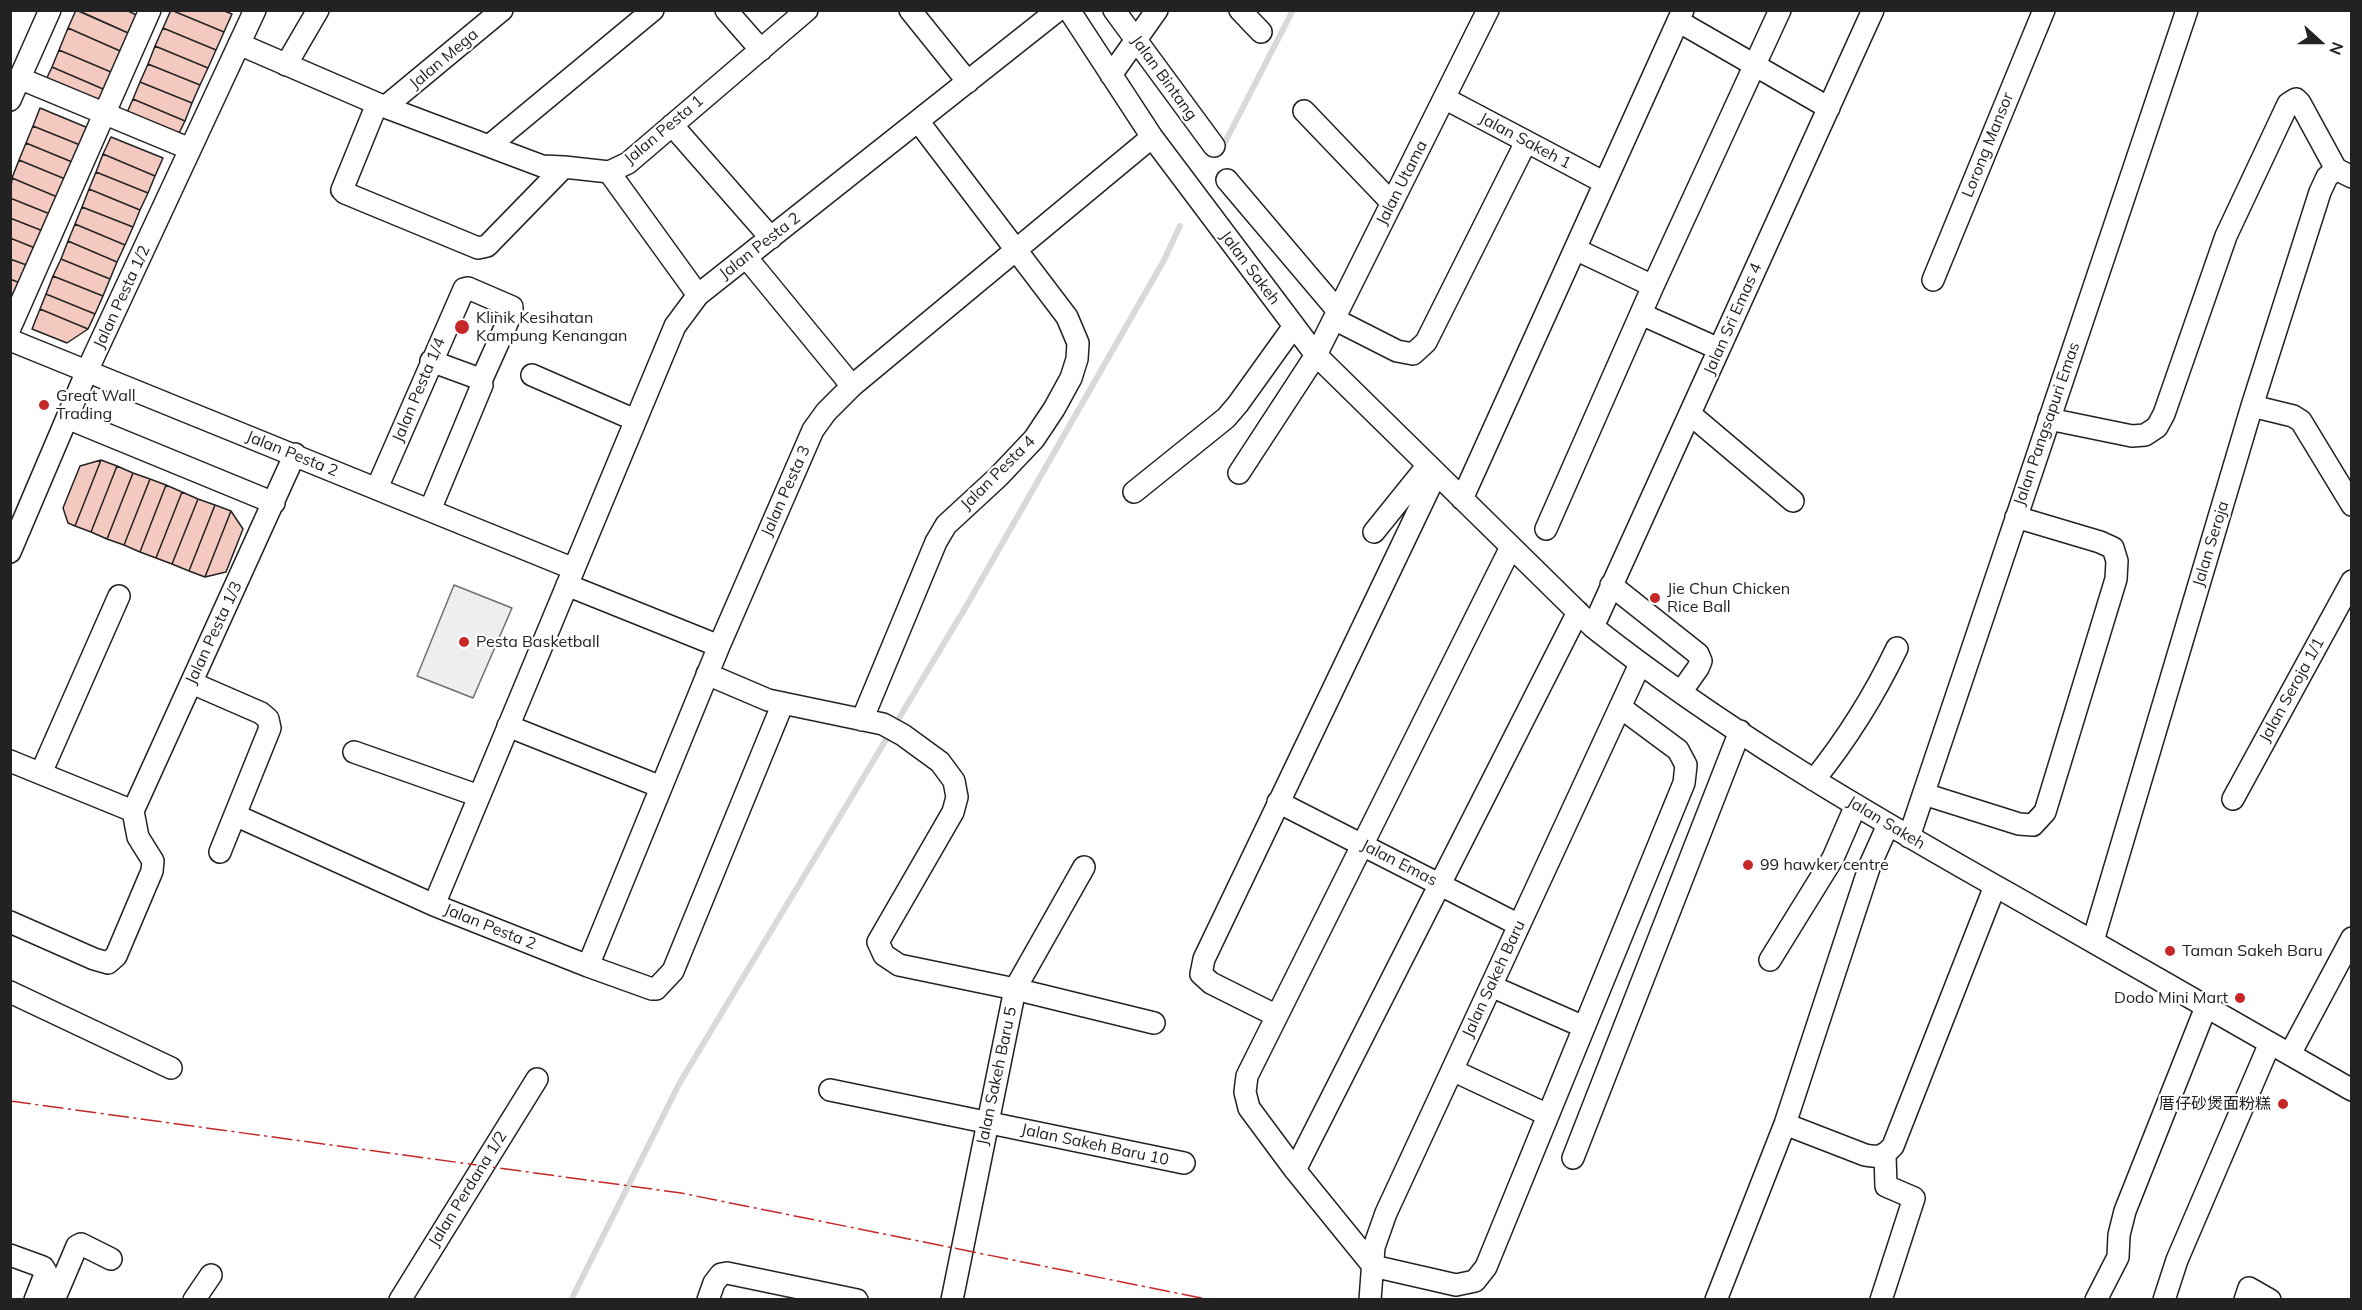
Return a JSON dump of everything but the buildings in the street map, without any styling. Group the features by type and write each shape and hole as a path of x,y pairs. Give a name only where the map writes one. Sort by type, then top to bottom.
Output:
{"street":[{"path":"10,100 50,10"},
{"path":"10,328 150,10"},
{"name":"Jalan Pesta 1/2","path":"10,552 87,371 255,10"},
{"path":"286,65 318,10"},
{"name":"Jalan Mega","path":"381,106 502,10"},
{"path":"489,146 653,10"},
{"path":"726,10 761,50"},
{"name":"Jalan Pesta 1","path":"698,295 609,172 627,163 807,10"},
{"path":"910,10 968,82"},
{"name":"Jalan Pesta 2","path":"783,703 673,971 660,986 652,989 434,905 675,326 698,295 1058,10"},
{"name":"Jalan Sakeh","path":"1069,10 1152,137 1316,355 1585,619 1640,664 1814,780 1888,825 2352,1090"},
{"name":"Jalan Bintang","path":"1114,10 1214,146"},
{"path":"1111,75 1157,10"},
{"path":"1240,10 1261,32"},
{"name":"Jalan Utama","path":"1239,473 1316,355 1488,10"},
{"path":"1546,529 1653,286 1780,10"},
{"name":"Jalan Sri Emas 4","path":"1295,1170 1440,885 1585,619 1611,585 1873,10"},
{"name":"Lorong Mansor","path":"1933,280 2044,10"},
{"name":"Jalan Pangsapuri Emas","path":"1909,837 2187,10"},
{"path":"1462,499 1680,16 1756,66 1829,108"},
{"path":"239,44 381,106 542,166 564,166 609,172"},
{"path":"19,78 190,149"},
{"name":"Jalan Sakeh 1","path":"1444,98 1605,183"},
{"path":"2049,418 2132,436 2145,435 2157,427 2186,356 2226,236 2292,100 2296,99 2300,103 2344,173"},
{"path":"381,106 342,190 345,194 478,248 487,246 564,166"},
{"path":"1304,111 1392,203"},
{"name":"Jalan Pesta 4","path":"862,720 936,542 946,525 998,477 1034,439 1071,378 1077,359 1077,343 1067,317 918,122"},
{"path":"672,125 771,238"},
{"name":"Jalan Pesta 3","path":"588,966 707,674 813,430 826,412 852,386 1152,137"},
{"path":"1227,180 1336,315 1397,351 1413,354 1426,342 1526,142"},
{"name":"Jalan Seroja","path":"2093,941 2252,406 2320,192 2327,177 2344,173"},
{"path":"1575,249 1653,286"},
{"path":"746,257 852,386"},
{"name":"Jalan Pesta 1/4","path":"377,488 460,292 464,288 512,307 512,312 481,381"},
{"path":"1641,314 1719,349"},
{"path":"1134,492 1226,418 1294,326"},
{"name":"Jalan Pesta 2","path":"10,340 430,510 571,577"},
{"path":"430,510 482,385 481,381 431,361"},
{"path":"532,375 635,420"},
{"path":"2252,406 2294,416 2301,421 2352,505"},
{"path":"1690,414 1793,501"},
{"path":"67,418 274,503"},
{"name":"Jalan Pesta 1/3","path":"133,811 295,454"},
{"path":"1374,532 1432,470"},
{"path":"1277,1016 1211,983 1201,974 1204,959 1432,470"},
{"path":"1923,794 2019,824 2033,825 2046,812 2116,579 2117,561 2113,548 2100,542 2016,517"},
{"path":"1511,547 1247,1076 1245,1092 1249,1108 1295,1170 1373,1266 1456,1285 1475,1281 1486,1267 1684,783 1686,765 1678,750 1620,707"},
{"path":"571,577 719,646"},
{"name":"Jalan Seroja 1/1","path":"2233,799 2352,581"},
{"path":"1611,585 1698,654 1701,661 1698,668 1681,692"},
{"path":"41,773 118,596"},
{"path":"1814,780 1836,753 1876,692 1897,648"},
{"name":"Jalan Sakeh Baru","path":"1370,1299 1374,1247 1386,1213 1640,664"},
{"path":"707,674 768,700 883,724 903,735 940,762 954,781 957,797 953,813 878,942 884,955 899,965 1015,989 1154,1023"},
{"path":"192,682 261,713 267,719 270,728 220,852"},
{"path":"508,726 661,787"},
{"path":"1573,1158 1740,731"},
{"path":"354,752 479,796"},
{"path":"10,761 133,811 138,837 153,861 153,871 116,956 108,963 10,922"},
{"name":"Jalan Emas","path":"1278,802 1519,925"},
{"path":"1770,960 1833,858 1856,805"},
{"path":"235,815 434,905"},
{"path":"1716,1299 1785,1124 1870,865 1888,825"},
{"name":"Jalan Sakeh Baru 5","path":"952,1299 1015,989 1084,867"},
{"path":"1785,1124 1877,1158 1885,1155 1893,1146 1995,886"},
{"path":"2290,1054 2352,938"},
{"path":"1491,986 1584,1027"},
{"path":"10,992 171,1068"},
{"path":"2096,1299 2115,1266 2125,1211 2206,1007"},
{"path":"2164,1299 2176,1260 2270,1043"},
{"path":"1452,1070 1548,1115"},
{"name":"Jalan Perdana 1/2","path":"399,1299 537,1079"},
{"name":"Jalan Sakeh Baru 10","path":"830,1090 1184,1163"},
{"path":"1881,1299 1914,1198 1886,1186 1885,1155"},
{"path":"54,1299 77,1246 81,1245 111,1259"},
{"path":"10,1255 43,1267 46,1272 35,1299"},
{"path":"708,1299 714,1283 721,1274 727,1273 857,1299"},
{"path":"194,1299 211,1275"},
{"path":"2245,1299 2249,1288 2270,1299"}],"shaded area":[{"name":"Pesta Basketball","path":"454,585 512,608 473,698 417,676"}],"waterway":[{"path":"1221,150 1293,10"},
{"path":"571,1300 679,1084 967,605 1163,262 1180,226"}],"power":[{"path":"10,1101 681,1193 1211,1300"}],"place":[{"name":"Klinik Kesihatan Kampung Kenangan","path":"462,327"},
{"name":"Great Wall Trading","path":"44,405"},
{"name":"Jie Chun Chicken Rice Ball","path":"1655,598"},
{"name":"Pesta Basketball","path":"464,642"},
{"name":"99 hawker centre","path":"1748,865"},
{"name":"Taman Sakeh Baru","path":"2170,951"},
{"name":"Dodo Mini Mart","path":"2240,998"},
{"name":"厝仔砂煲面粉糕","path":"2283,1104"}]}
